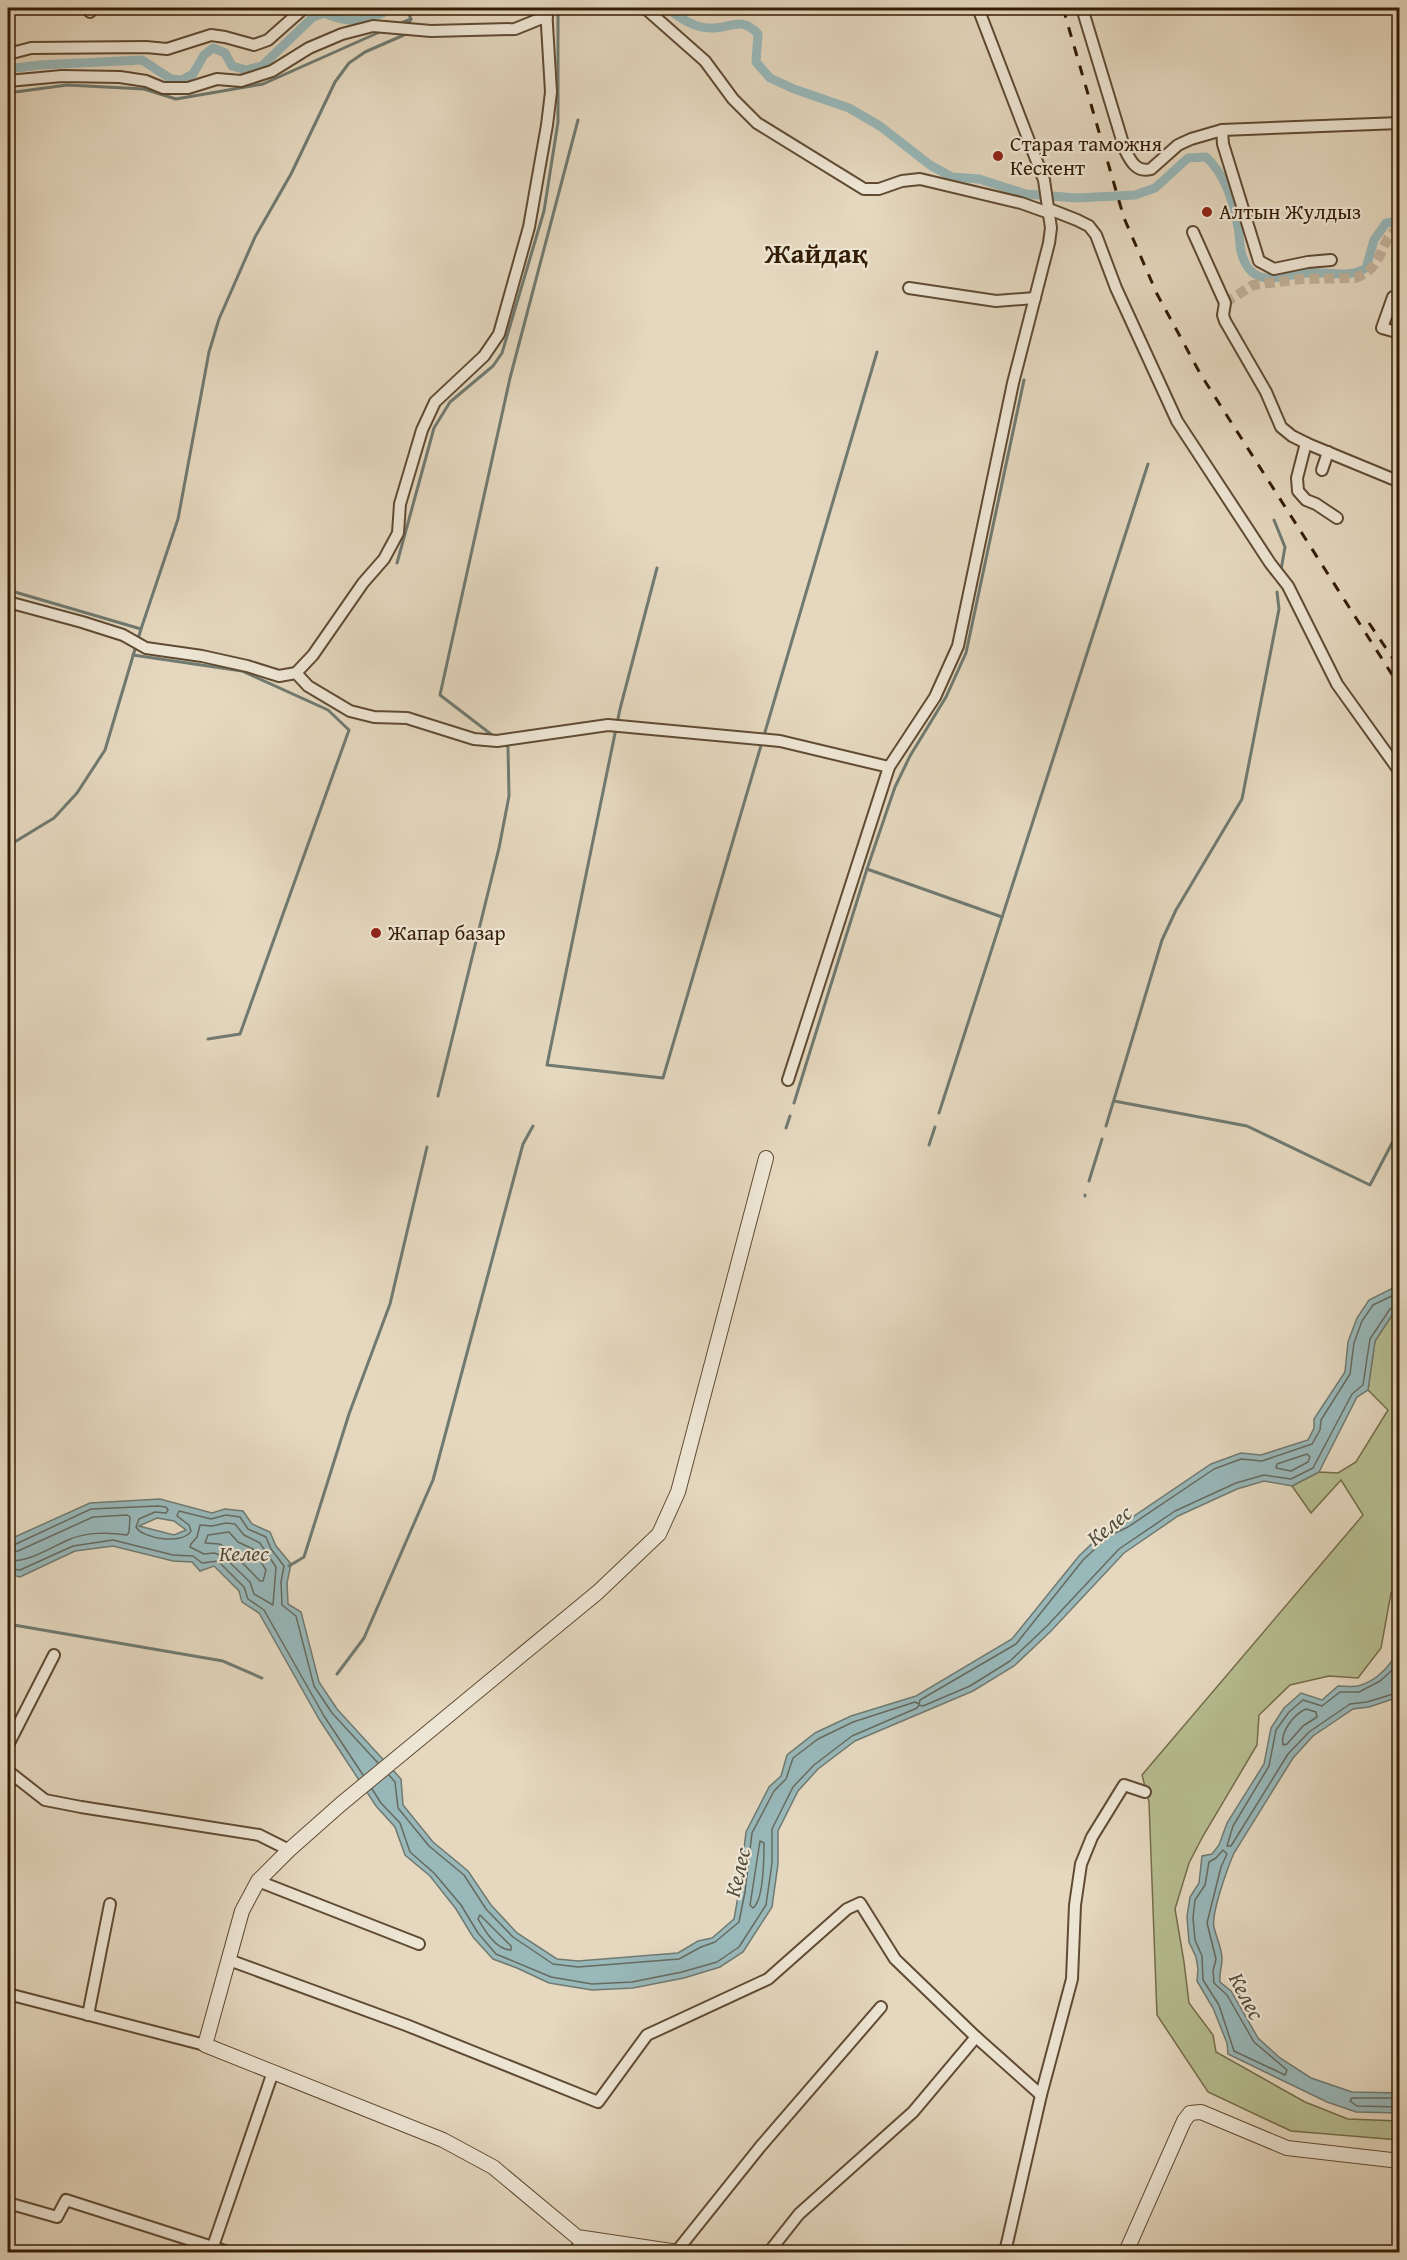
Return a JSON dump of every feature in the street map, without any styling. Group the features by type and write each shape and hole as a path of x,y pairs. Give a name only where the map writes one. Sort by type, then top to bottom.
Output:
{"street":[{"path":"8,54 32,48 146,47 167,49 211,35 254,45 268,40 304,8"},
{"path":"645,8 705,61 733,99 757,123 864,189 879,189 920,179 1048,208 1089,226 1096,235 1116,288 1177,421 1263,553 1288,586 1337,684 1400,772"},
{"path":"788,1080 889,767 935,698 958,646 1013,383 1049,243 1044,180 978,8"},
{"path":"1082,8 1120,135 1131,162 1139,169 1151,169 1178,146 1191,139 1222,130 1400,123"},
{"path":"8,81 62,76 120,77 146,81 163,88 188,88 217,79 241,81 272,71 309,48 342,34 373,26 432,31 515,29 547,12 550,92 547,125 529,227 499,334 484,356 435,402 422,430 403,493 398,533 384,559 363,583 313,655 296,673 279,676 202,656 146,648 123,635 8,602"},
{"path":"1222,130 1223,144 1259,261 1274,269 1331,260"},
{"path":"1193,232 1225,303 1223,315 1225,321 1250,369 1266,392 1278,423 1292,436 1306,443 1400,482"},
{"path":"909,288 996,301 1035,298"},
{"path":"1393,297 1383,328 1400,333"},
{"path":"1306,443 1297,478 1298,491 1306,500 1337,518"},
{"path":"1322,470 1328,452"},
{"path":"296,673 308,686 350,711 374,717 407,718 474,739 497,741 608,725 780,741 889,767"},
{"path":"206,2045 242,1911 258,1881 341,1804 598,1592 659,1534 678,1492 766,1158"},
{"path":"8,1745 54,1655"},
{"path":"8,1771 45,1800 81,1808 259,1835 289,1850"},
{"path":"1005,2253 1041,2096 1072,1979 1075,1905 1081,1864 1092,1837 1124,1785 1145,1792"},
{"path":"258,1881 419,1944"},
{"path":"229,1960 405,2025 598,2103 646,2035 768,1979 847,1909 860,1903 895,1959 1041,2096"},
{"path":"88,2015 110,1904"},
{"path":"8,1994 206,2045 443,2140 493,2167 577,2236 677,2252 760,2147 881,2007"},
{"path":"769,2253 799,2214 913,2112 976,2037"},
{"path":"212,2250 273,2072"},
{"path":"1126,2253 1184,2121 1190,2113 1201,2112 1287,2148 1400,2161"},
{"path":"8,2203 57,2217 66,2200 212,2250 228,2253"},
{"path":"576,2253 581,2237"}],"green space":[{"path":"1394,1312 1399,1312 1399,1581 1391,1593 1381,1648 1358,1678 1329,1676 1290,1685 1259,1715 1257,1745 1189,1863 1175,1909 1189,2003 1213,2035 1216,2052 1305,2102 1348,2119 1399,2121 1399,2140 1291,2131 1208,2092 1157,2015 1149,1802 1142,1775 1363,1515 1341,1480 1311,1513 1292,1486 1319,1472 1338,1473 1356,1462 1388,1410 1368,1390 1375,1341"}],"water":[{"name":"Келес","path":"1399,1285 1399,1311 1394,1312 1375,1341 1368,1390 1357,1397 1319,1472 1292,1486 1264,1481 1237,1489 1178,1516 1124,1553 1051,1631 1014,1666 973,1691 855,1741 818,1769 798,1791 778,1831 778,1864 772,1907 743,1952 720,1967 684,1978 633,1988 592,1990 549,1983 493,1959 473,1937 456,1909 430,1876 405,1855 395,1827 376,1806 319,1719 259,1613 242,1602 239,1591 214,1566 200,1571 192,1562 173,1561 113,1546 75,1551 20,1577 8,1574 8,1540 90,1503 160,1499 212,1513 225,1509 243,1511 252,1524 270,1532 276,1546 291,1564 287,1583 288,1604 301,1612 319,1682 337,1709 401,1779 403,1805 433,1842 468,1871 491,1905 517,1933 557,1959 578,1961 678,1953 698,1941 712,1938 734,1919 746,1832 769,1787 781,1776 787,1755 815,1733 851,1716 916,1696 1012,1639 1079,1556 1105,1531 1125,1522 1211,1464 1241,1453 1261,1455 1308,1440 1314,1428 1314,1419 1345,1372 1348,1342 1357,1318 1369,1300","holes":["157,1518 174,1521 186,1530 174,1535 139,1526"]},
{"name":"Келес","path":"1399,1647 1399,1697 1369,1707 1353,1709 1313,1736 1293,1758 1234,1853 1221,1890 1214,1920 1222,1955 1220,1982 1231,1991 1258,2038 1280,2058 1311,2078 1352,2092 1399,2093 1399,2113 1356,2112 1327,2102 1228,2054 1227,2043 1213,2008 1197,1981 1198,1969 1196,1957 1189,1942 1187,1917 1190,1897 1199,1883 1202,1856 1212,1854 1219,1845 1227,1823 1264,1764 1271,1728 1284,1708 1301,1693 1322,1700 1338,1686 1365,1684 1378,1676"}],"waterway":[{"path":"8,69 39,65 142,60 171,79 182,80 193,74 204,55 213,48 225,53 232,66 246,70 262,66 313,17 324,13 343,19 359,20 393,8"},
{"path":"406,8 411,19 408,25"},
{"path":"397,563 434,428 450,402 493,366 502,353 544,211 558,122 558,8"},
{"path":"670,8 689,23 699,26 717,28 741,24 752,28 758,34 756,62 770,78 849,108 880,126 930,165 952,177 979,179 1026,194 1077,198 1135,195 1155,188 1188,158 1206,157 1218,171 1231,198 1241,251 1249,269 1258,276 1276,278 1303,273 1345,274 1359,271 1366,268 1374,240 1386,223 1400,221"},
{"path":"399,24 411,19"},
{"path":"8,93 67,85 144,89 176,99 263,84 382,31"},
{"path":"8,846 54,818 77,793 105,750 141,629 178,519 209,352 219,319 255,237 291,174 335,82 349,63 365,52 404,35 406,31"},
{"path":"496,738 440,695 510,378 578,120"},
{"path":"657,568 620,709 547,1065 663,1078 877,352"},
{"path":"1002,917 867,869 895,787 910,756 946,697 966,653 1024,380"},
{"path":"939,1113 1148,464"},
{"path":"1274,520 1285,547 1281,570"},
{"path":"8,590 141,629"},
{"path":"1106,1126 1162,940 1176,910 1242,799 1279,609 1277,592"},
{"path":"133,655 242,671 328,710 349,730 240,1034 208,1039"},
{"path":"438,1096 499,848 509,796 508,747 503,743"},
{"path":"794,1103 867,869"},
{"path":"1114,1101 1247,1126 1370,1185 1400,1128"},
{"path":"786,1128 790,1116"},
{"path":"337,1674 364,1638 433,1480 523,1144 533,1126"},
{"path":"929,1145 935,1127"},
{"path":"1089,1181 1102,1139"},
{"path":"289,1566 304,1557 349,1414 390,1304 427,1147"},
{"path":"8,1624 223,1661 262,1678"}],"tunnel":[{"path":"1225,303 1253,285 1302,279 1355,278 1372,267 1378,260 1388,238 1400,228"}],"railway":[{"path":"1063,8 1124,218 1157,294 1201,375 1400,687"},
{"path":"1369,623 1400,669"}],"place":[{"name":"Старая таможня Кескент","path":"998,156"},
{"name":"Алтын Жулдыз","path":"1207,212"},
{"name":"Жапар базар","path":"376,933"}],"district":[{"name":"Жайдақ","path":"816,254"}]}
